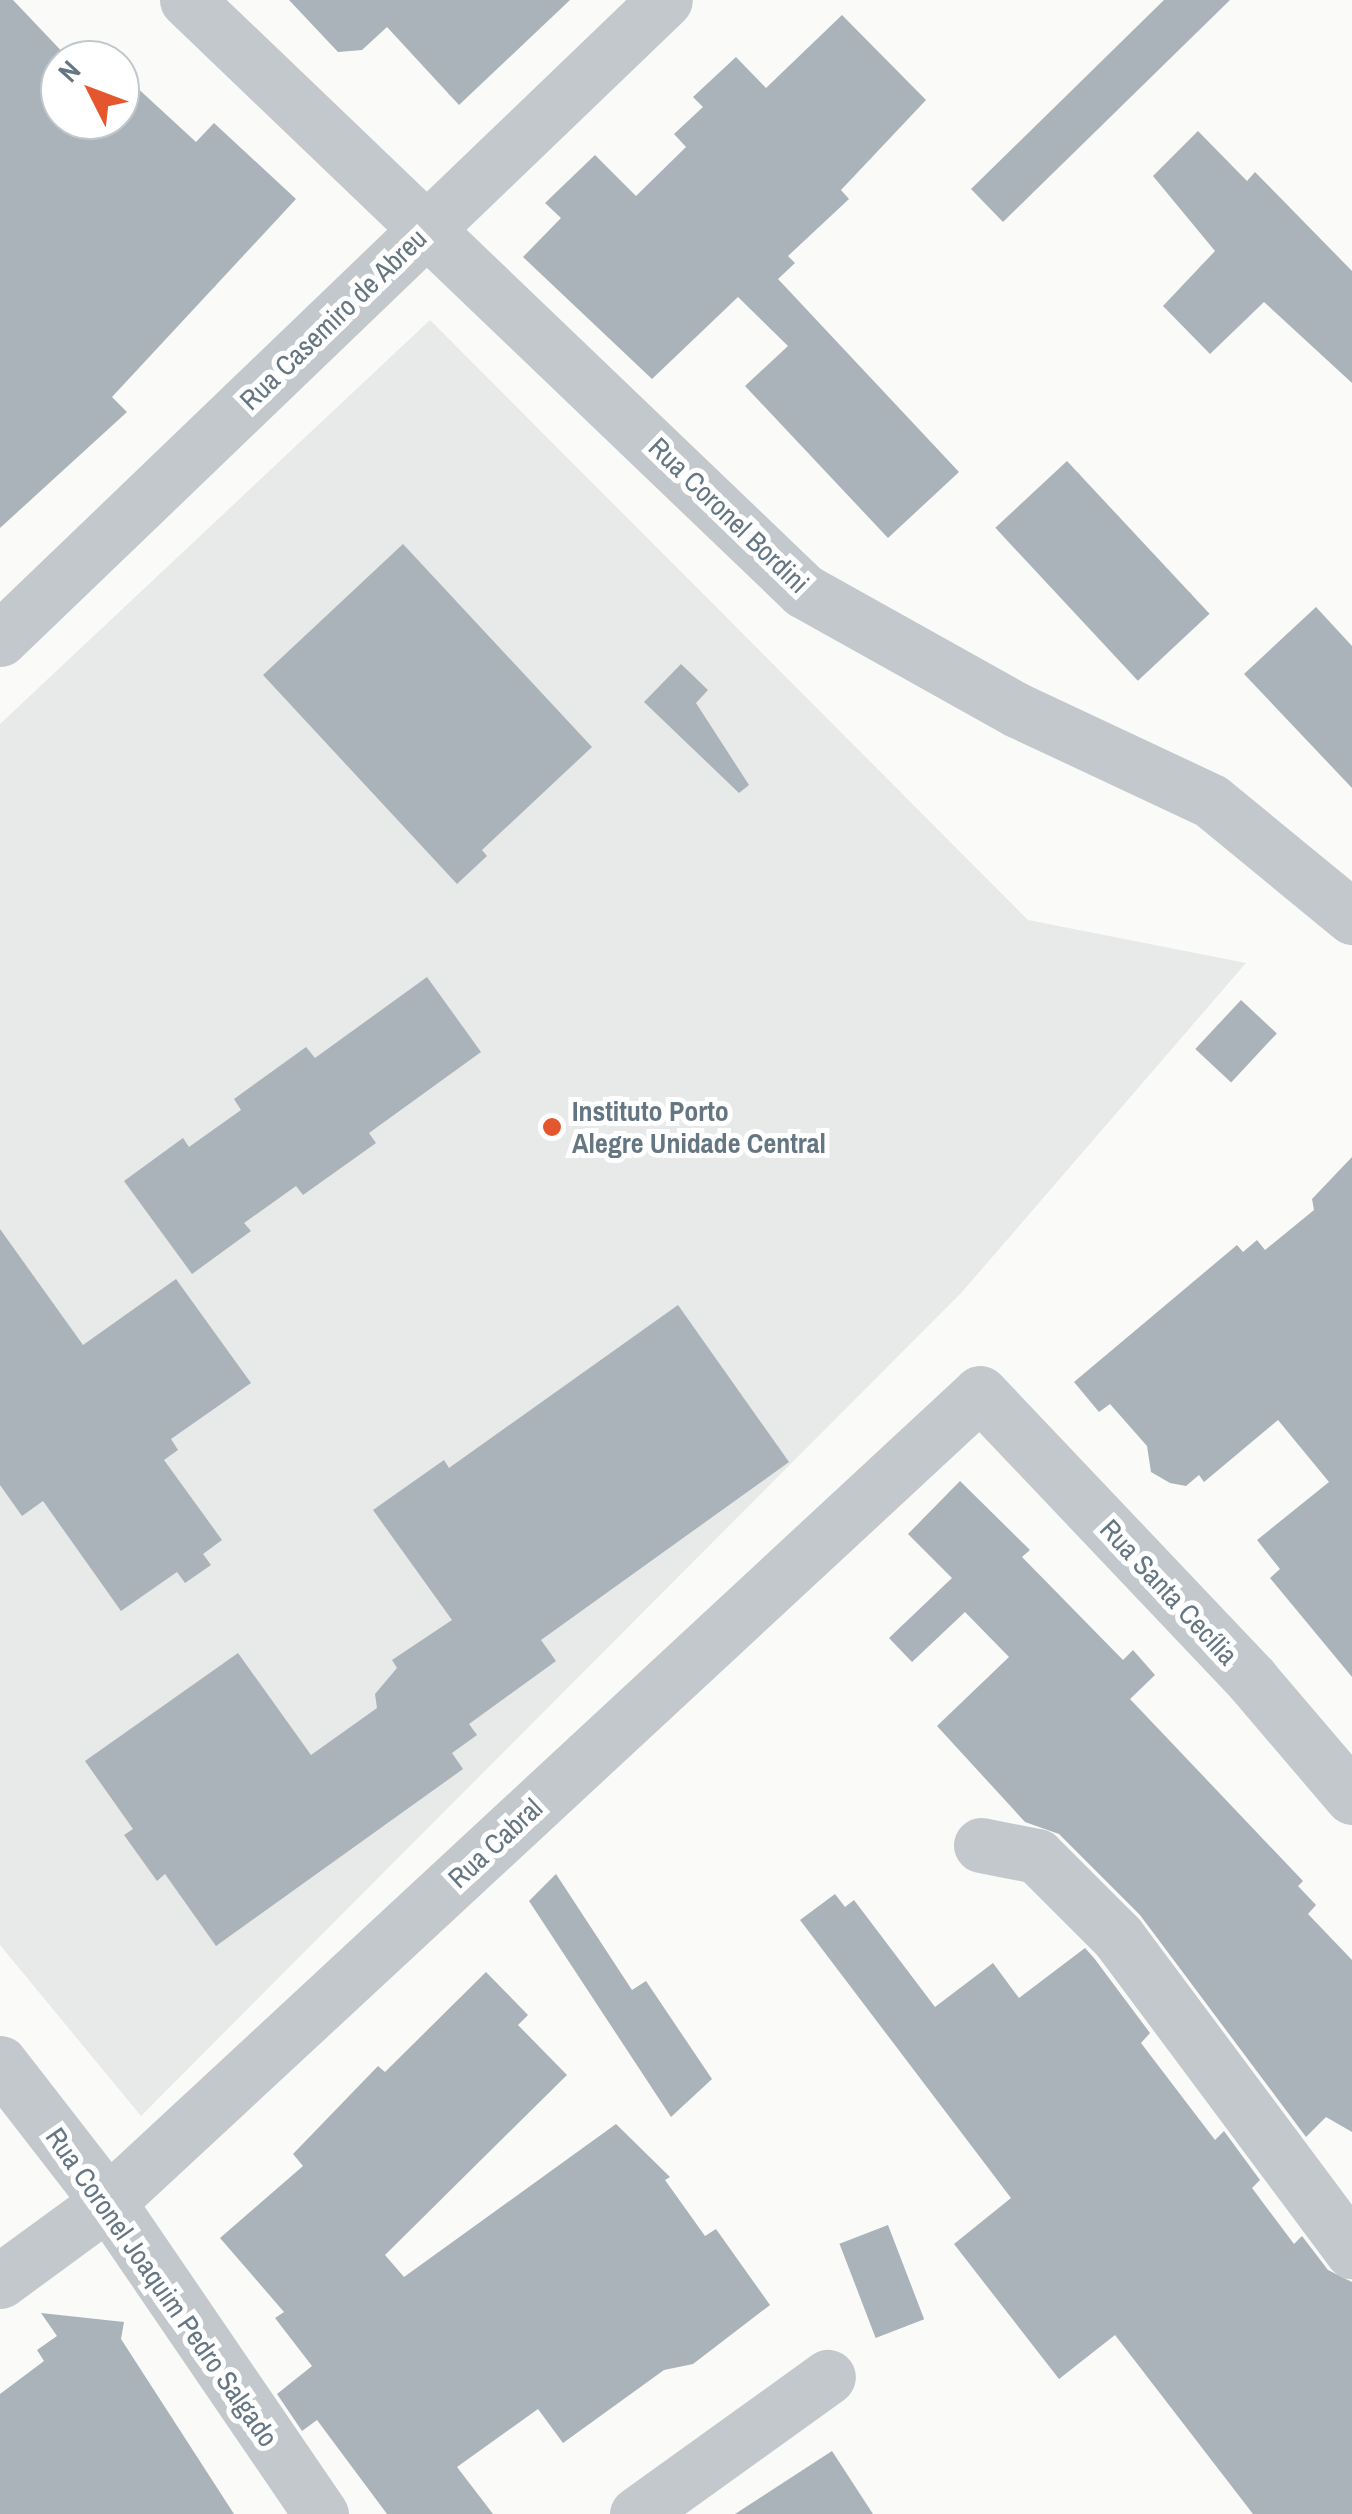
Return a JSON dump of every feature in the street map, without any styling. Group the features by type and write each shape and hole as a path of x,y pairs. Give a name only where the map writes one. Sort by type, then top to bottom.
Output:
{"street":[{"name":"Rua Coronel Bordini","path":"187,0 429,226 804,591 1017,710 1211,800 1352,917"},
{"name":"Rua Casemiro de Abreu","path":"0,639 665,0"},
{"name":"Rua Santa Cecília","path":"980,1392 1252,1680 1352,1797"},
{"name":"Rua Cabral","path":"0,2282 108,2202 980,1392"},
{"path":"981,1845 1038,1856 1118,1937 1352,2251"},
{"name":"Rua Coronel Joaquim Pedro Salgado","path":"0,2063 108,2202 320,2514"},
{"path":"637,2514 828,2378"}],"shaded area":[{"name":"Instituto Porto Alegre Unidade Central","path":"430,320 1028,920 1246,963 962,1292 141,2116 0,1945 0,724"}],"building":[{"path":"0,0 13,0 51,40 40,40 40,140 140,140 140,90 196,142 214,123 296,199 112,397 127,412 0,528"},
{"path":"289,0 570,0 459,105 387,27 362,50 338,52"},
{"path":"1164,0 1230,0 1003,222 971,189"},
{"path":"842,15 926,100 841,190 849,199 788,256 795,263 778,279 959,472 888,538 745,386 788,346 738,297 652,379 523,257 561,218 545,203 595,155 636,196 686,147 674,134 703,107 693,97 736,57 766,88"},
{"path":"1198,131 1247,181 1255,172 1352,271 1352,383 1264,302 1210,354 1163,306 1215,251 1153,176"},
{"path":"1067,461 1210,614 1138,681 995,528"},
{"path":"403,544 592,747 482,850 487,856 457,884 263,675"},
{"path":"1316,607 1352,646 1352,788 1244,674"},
{"path":"681,664 708,690 696,703 749,785 739,793 644,702"},
{"path":"427,977 481,1052 369,1133 376,1143 303,1195 296,1186 244,1223 251,1231 192,1274 124,1181 183,1138 189,1147 241,1110 234,1099 306,1047 315,1058"},
{"path":"1241,1000 1277,1033 1231,1082 1195,1049"},
{"path":"1352,1157 1352,1677 1270,1578 1280,1569 1257,1540 1329,1482 1278,1420 1204,1482 1199,1475 1186,1486 1170,1483 1151,1472 1147,1446 1110,1404 1099,1412 1074,1382 1237,1245 1243,1252 1257,1240 1265,1250 1314,1210 1312,1199"},
{"path":"0,1229 83,1345 176,1279 251,1383 171,1439 178,1450 164,1460 222,1540 203,1554 211,1565 185,1583 177,1572 121,1611 43,1501 22,1516 0,1485"},
{"path":"678,1305 789,1462 541,1640 556,1661 469,1724 477,1735 452,1753 463,1769 216,1946 165,1874 157,1881 124,1835 133,1829 85,1761 238,1653 311,1755 377,1708 375,1694 397,1668 392,1660 452,1620 373,1510 444,1460 449,1468"},
{"path":"960,1481 1030,1550 1022,1557 1123,1660 1133,1650 1155,1675 1130,1699 1303,1881 1298,1886 1316,1905 1308,1914 1352,1960 1352,2132 1326,2117 1306,2137 1140,1915 1059,1834 1025,1822 937,1726 1009,1657 965,1612 912,1662 889,1638 952,1578 908,1534"},
{"path":"556,1874 632,1990 646,1981 712,2079 671,2117 529,1901"},
{"path":"835,1894 845,1907 854,1900 935,2007 993,1963 1019,1998 1085,1948 1094,1958 1150,2033 1141,2043 1215,2140 1224,2131 1260,2180 1252,2188 1294,2244 1302,2236 1328,2270 1352,2282 1352,2514 1253,2514 1115,2335 1059,2379 954,2244 1011,2198 800,1920"},
{"path":"486,1972 528,2015 518,2025 567,2075 385,2255 404,2277 616,2124 670,2177 665,2180 705,2236 716,2229 770,2305 693,2364 664,2370 563,2443 538,2409 457,2467 493,2514 387,2514 317,2420 302,2431 277,2394 312,2366 275,2318 284,2312 220,2238 303,2166 293,2154 378,2066 385,2072"},
{"path":"888,2225 924,2319 876,2338 839,2244"},
{"path":"41,2313 124,2322 121,2339 234,2514 0,2514 0,2394 44,2361 37,2350 57,2336"},
{"path":"832,2451 873,2514 735,2514"}],"place":[{"name":"Instituto Porto Alegre Unidade Central","path":"552,1127"}]}
